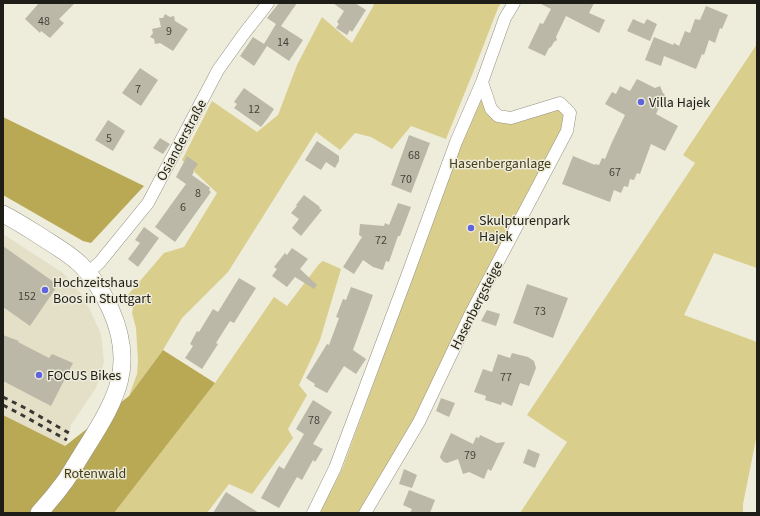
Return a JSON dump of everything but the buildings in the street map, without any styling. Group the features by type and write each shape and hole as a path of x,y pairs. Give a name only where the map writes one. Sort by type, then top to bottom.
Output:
{"main road":[{"path":"3,214 74,259 88,273 106,301 117,323 122,352 121,375 118,387 104,418 66,479 39,513"}],"street":[{"name":"Osianderstraße","path":"88,273 100,262 148,202 218,70 268,3"},
{"path":"313,513 335,468 410,270 456,142 482,82 505,18 514,3"},
{"name":"Hasenbergsteige","path":"366,513 419,422 470,315 566,131 570,113 560,103 511,118 498,116 491,109 482,82"}],"shaded area":[{"path":"3,234 63,273 84,297 101,334 104,362 96,388 71,425 65,446 3,415"}],"green space":[{"path":"371,3 501,3 446,139 411,126 392,149 371,137 355,133 340,150 316,132 228,272 182,318 163,350 129,396 137,374 138,361 136,328 132,313 133,308 125,300 164,253 184,247 217,193 182,160 212,101 257,132 278,115 297,65 322,17 352,43 374,5"},
{"path":"757,44 757,268 714,253 684,315 757,342 757,434 743,504 743,513 520,513 567,442 527,415 695,163 683,155"},
{"name":"Hasenberganlage","path":"482,91 495,119 560,107 568,114 565,129 417,421 363,513 319,513 343,467"},
{"path":"3,117 144,186 91,243 83,241 3,195"},
{"path":"323,261 341,269 320,340 299,385 307,395 288,429 293,438 252,494 229,484 207,513 114,513 215,383 274,297 287,306 319,264"},
{"name":"Rotenwald","path":"163,350 215,383 114,513 3,513 3,415 65,446 129,396"}],"railway":[{"path":"3,397 69,433"},
{"path":"3,405 67,440"}],"place":[{"name":"Villa Hajek","path":"641,102"},
{"name":"Skulpturenpark Hajek","path":"471,228"},
{"name":"Hochzeitshaus Boos in Stuttgart","path":"45,290"},
{"name":"FOCUS Bikes","path":"39,375"}]}
